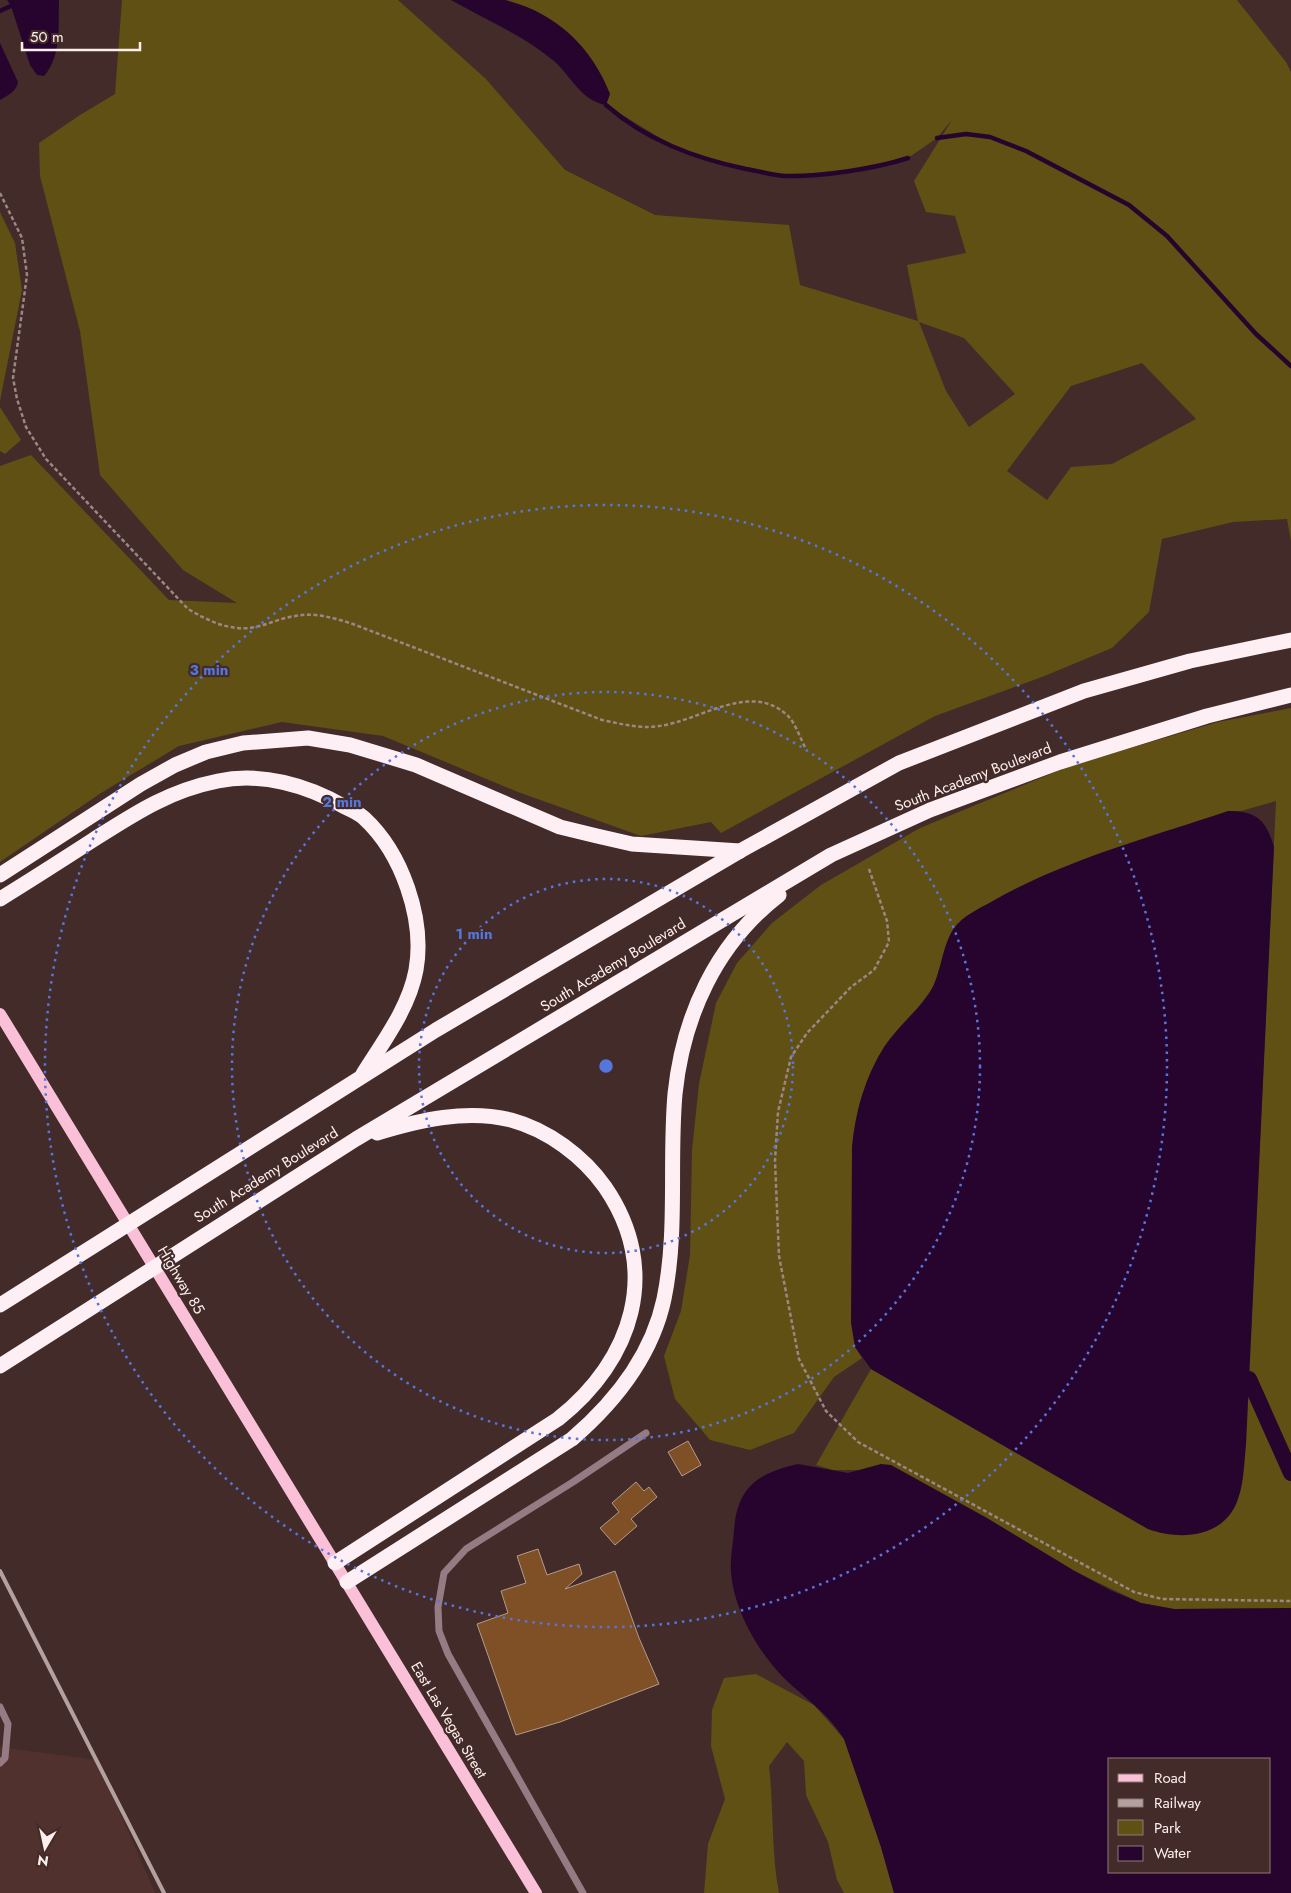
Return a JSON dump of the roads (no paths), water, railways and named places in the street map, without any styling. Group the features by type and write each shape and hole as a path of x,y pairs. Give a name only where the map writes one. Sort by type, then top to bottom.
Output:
{"highway":[{"name":"South Academy Boulevard","path":"0,1305 436,1030 740,851 899,762 1084,691 1190,661 1291,640"},
{"name":"South Academy Boulevard","path":"0,1366 356,1139 831,855 930,810 1060,762 1207,716 1291,695"},
{"path":"0,875 141,784 175,765 206,752 243,743 308,738 350,745 416,765 552,823 588,834 632,844 740,851"},
{"path":"0,899 151,804 180,790 220,781 255,778 290,783 332,799 364,817 395,855 410,894 417,936 416,970 404,1007 359,1079"},
{"path":"348,1582 572,1439 616,1396 636,1366 654,1330 664,1300 671,1257 675,1096 688,1028 700,994 719,960 756,913 831,855"},
{"path":"335,1563 558,1419 581,1401 599,1380 614,1355 627,1323 635,1295 636,1264 628,1229 613,1199 594,1172 570,1150 546,1134 511,1120 473,1116 442,1117 412,1122 356,1139"}],"main road":[{"name":"Highway 85","path":"0,1014 335,1563"},
{"name":"East Las Vegas Street","path":"335,1563 488,1818 536,1893"}],"lane":[{"path":"583,1893 448,1654 439,1631 438,1607 444,1574 466,1549 573,1482 646,1433"},
{"path":"0,1707 8,1724 3,1760"}],"water":[{"path":"7,0 59,0 58,40 54,59 44,76 37,75 30,65 11,6"},
{"path":"451,0 505,0 540,13 555,23 570,34 593,61 610,94 606,105 597,103 583,94 554,61 530,43"},
{"path":"0,43 18,82 14,91 0,100"},
{"path":"1228,811 1246,813 1259,819 1268,830 1274,847 1244,1472 1238,1499 1232,1512 1223,1522 1212,1529 1200,1533 1174,1535 1148,1529 871,1369 855,1347 851,1323 852,1147 858,1108 871,1070 889,1040 931,990 949,936 962,920 981,907 1019,887 1077,862"},
{"path":"798,1464 848,1473 881,1464 891,1465 987,1518 1073,1570 1110,1590 1141,1603 1174,1609 1291,1608 1291,1893 894,1893 881,1847 844,1739 825,1716 788,1682 768,1659 750,1632 737,1602 731,1572 736,1516 745,1492 761,1477"}],"waterway":[{"path":"0,11 11,6"},
{"path":"606,105 637,128 672,146 727,165 775,175 830,174 879,166 908,158"},
{"path":"937,138 966,134 990,137 1026,151 1129,205 1167,236 1256,334 1291,366"},
{"path":"1249,1379 1291,1473"}],"railway":[{"path":"0,1571 164,1893"}]}
